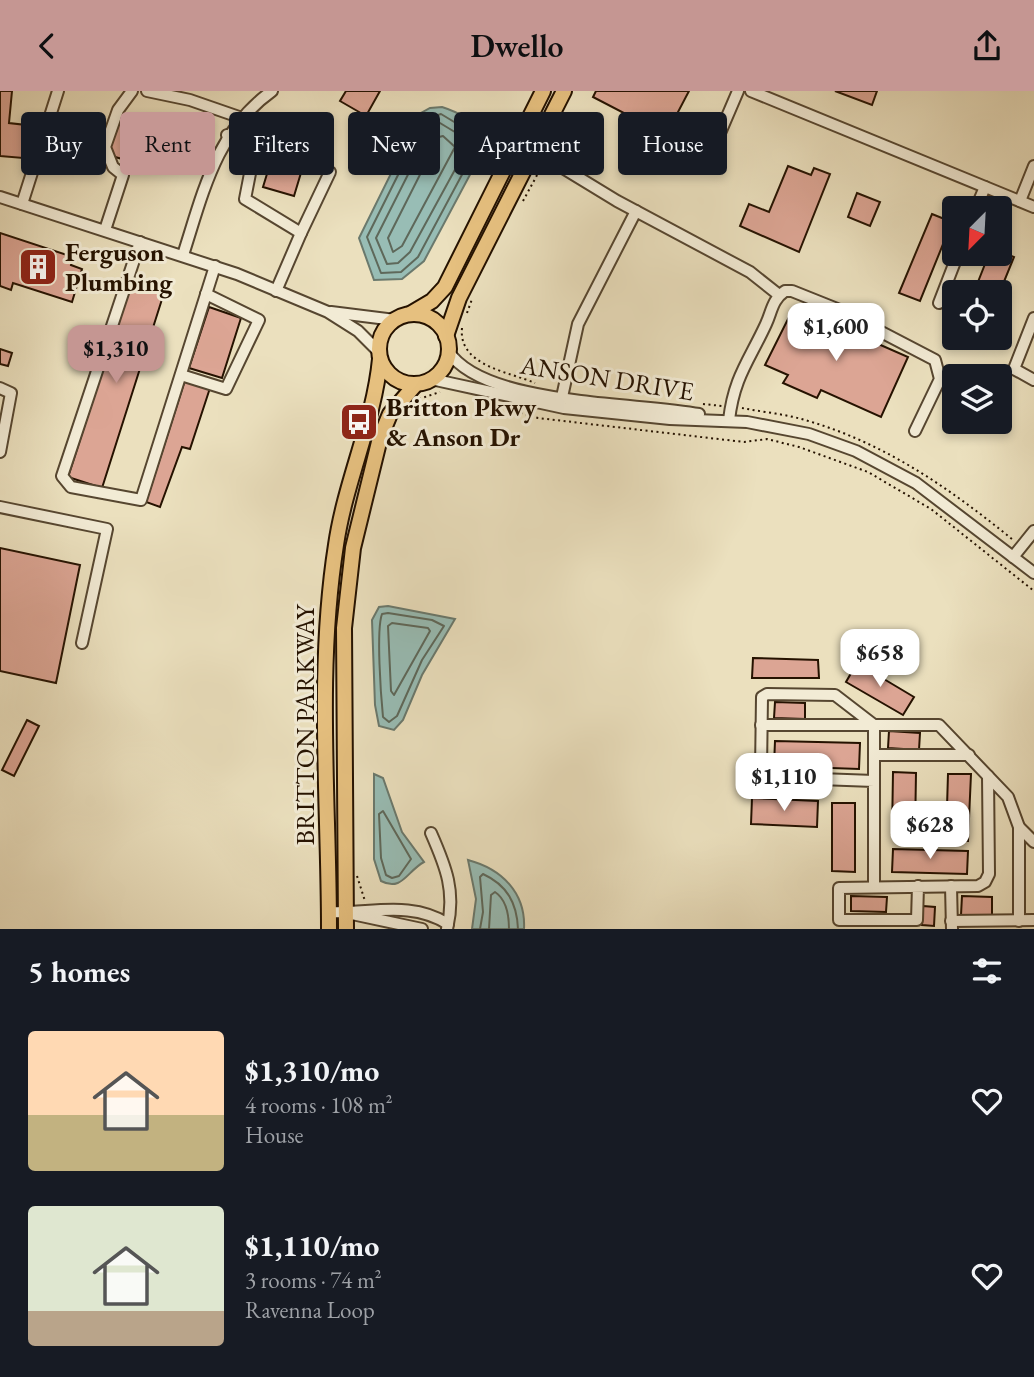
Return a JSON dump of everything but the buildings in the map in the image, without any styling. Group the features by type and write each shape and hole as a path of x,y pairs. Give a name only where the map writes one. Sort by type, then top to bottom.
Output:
{"main road":[{"path":"528,175 459,298 443,367 431,379 416,384 394,378 380,356 385,330 395,320 432,301 445,287 542,91"},
{"path":"556,112 564,91"},
{"path":"410,314 432,319 447,343"},
{"name":"BRITTON PARKWAY","path":"329,929 326,631 345,495 378,381 380,356"},
{"name":"BRITTON PARKWAY","path":"345,929 344,628 353,548 380,438 390,414 416,384"}],"street":[{"path":"22,204 58,91"},
{"path":"105,230 123,175 113,167 105,147 118,110 132,91"},
{"path":"147,91 190,100 229,114"},
{"path":"249,112 272,91"},
{"path":"727,117 738,91"},
{"path":"751,91 1034,207"},
{"path":"183,255 210,169 228,135 254,153 245,199 301,233"},
{"path":"1020,201 1034,166"},
{"path":"276,291 329,175"},
{"path":"575,175 750,272 779,295"},
{"path":"981,196 985,187"},
{"path":"0,197 215,266 328,312 358,331 380,356"},
{"path":"562,397 578,324 636,211"},
{"path":"140,241 62,476 71,487 141,500 215,266"},
{"path":"939,303 953,266"},
{"path":"729,420 743,366 779,295 785,291 803,294 911,344 935,360 940,379 915,432"},
{"path":"181,375 226,389 259,320 206,295"},
{"path":"328,312 395,320"},
{"path":"1034,318 1014,369 1034,380"},
{"name":"ANSON DRIVE","path":"447,343 455,361 481,377 562,397 672,409 809,434 879,461 931,493 1034,573"},
{"name":"ANSON DRIVE","path":"431,379 564,408 670,419 729,420"},
{"path":"0,388 11,393 0,452"},
{"path":"0,507 107,529 82,643"},
{"path":"1013,557 1034,531"},
{"path":"874,725 835,695 772,694 762,697 761,770 765,777 874,781"},
{"path":"761,725 939,725 1013,805 1019,827 1019,921"},
{"path":"874,725 874,887"},
{"path":"875,755 969,755"},
{"path":"918,886 917,920 888,925 839,925 839,887 918,886 978,886 985,882 989,874 988,776"},
{"path":"1019,827 1034,842"},
{"path":"431,833 450,879 453,901 445,928"},
{"path":"951,886 952,925 1034,920"},
{"path":"345,913 407,909 436,916 445,928"},
{"path":"329,912 422,929"}],"path":[{"path":"521,204 532,175"},
{"path":"466,316 474,294"},
{"path":"462,327 463,343 471,355 486,365 538,384"},
{"path":"417,400 441,391 450,392"},
{"path":"481,398 497,407 538,418 744,442 767,439 799,447 868,472 931,509 1034,591"},
{"path":"696,403 803,419 850,435 908,462 964,500 1021,547"},
{"path":"356,871 365,897 364,910"}],"water":[{"path":"442,107 455,112 454,175 470,175 424,261 402,279 374,280 359,238 390,175 440,175 440,112 423,112"},
{"path":"388,606 455,619 422,675 403,720 394,730 379,726 375,705 372,620 379,607"},
{"path":"374,774 383,778 402,832 424,862 394,884 381,881 374,859"},
{"path":"468,860 491,870 510,884 521,904 524,929 472,929 476,899"}],"place":[{"name":"Ferguson Plumbing","path":"38,267"},
{"name":"Britton Pkwy & Anson Dr","path":"359,422"}]}
